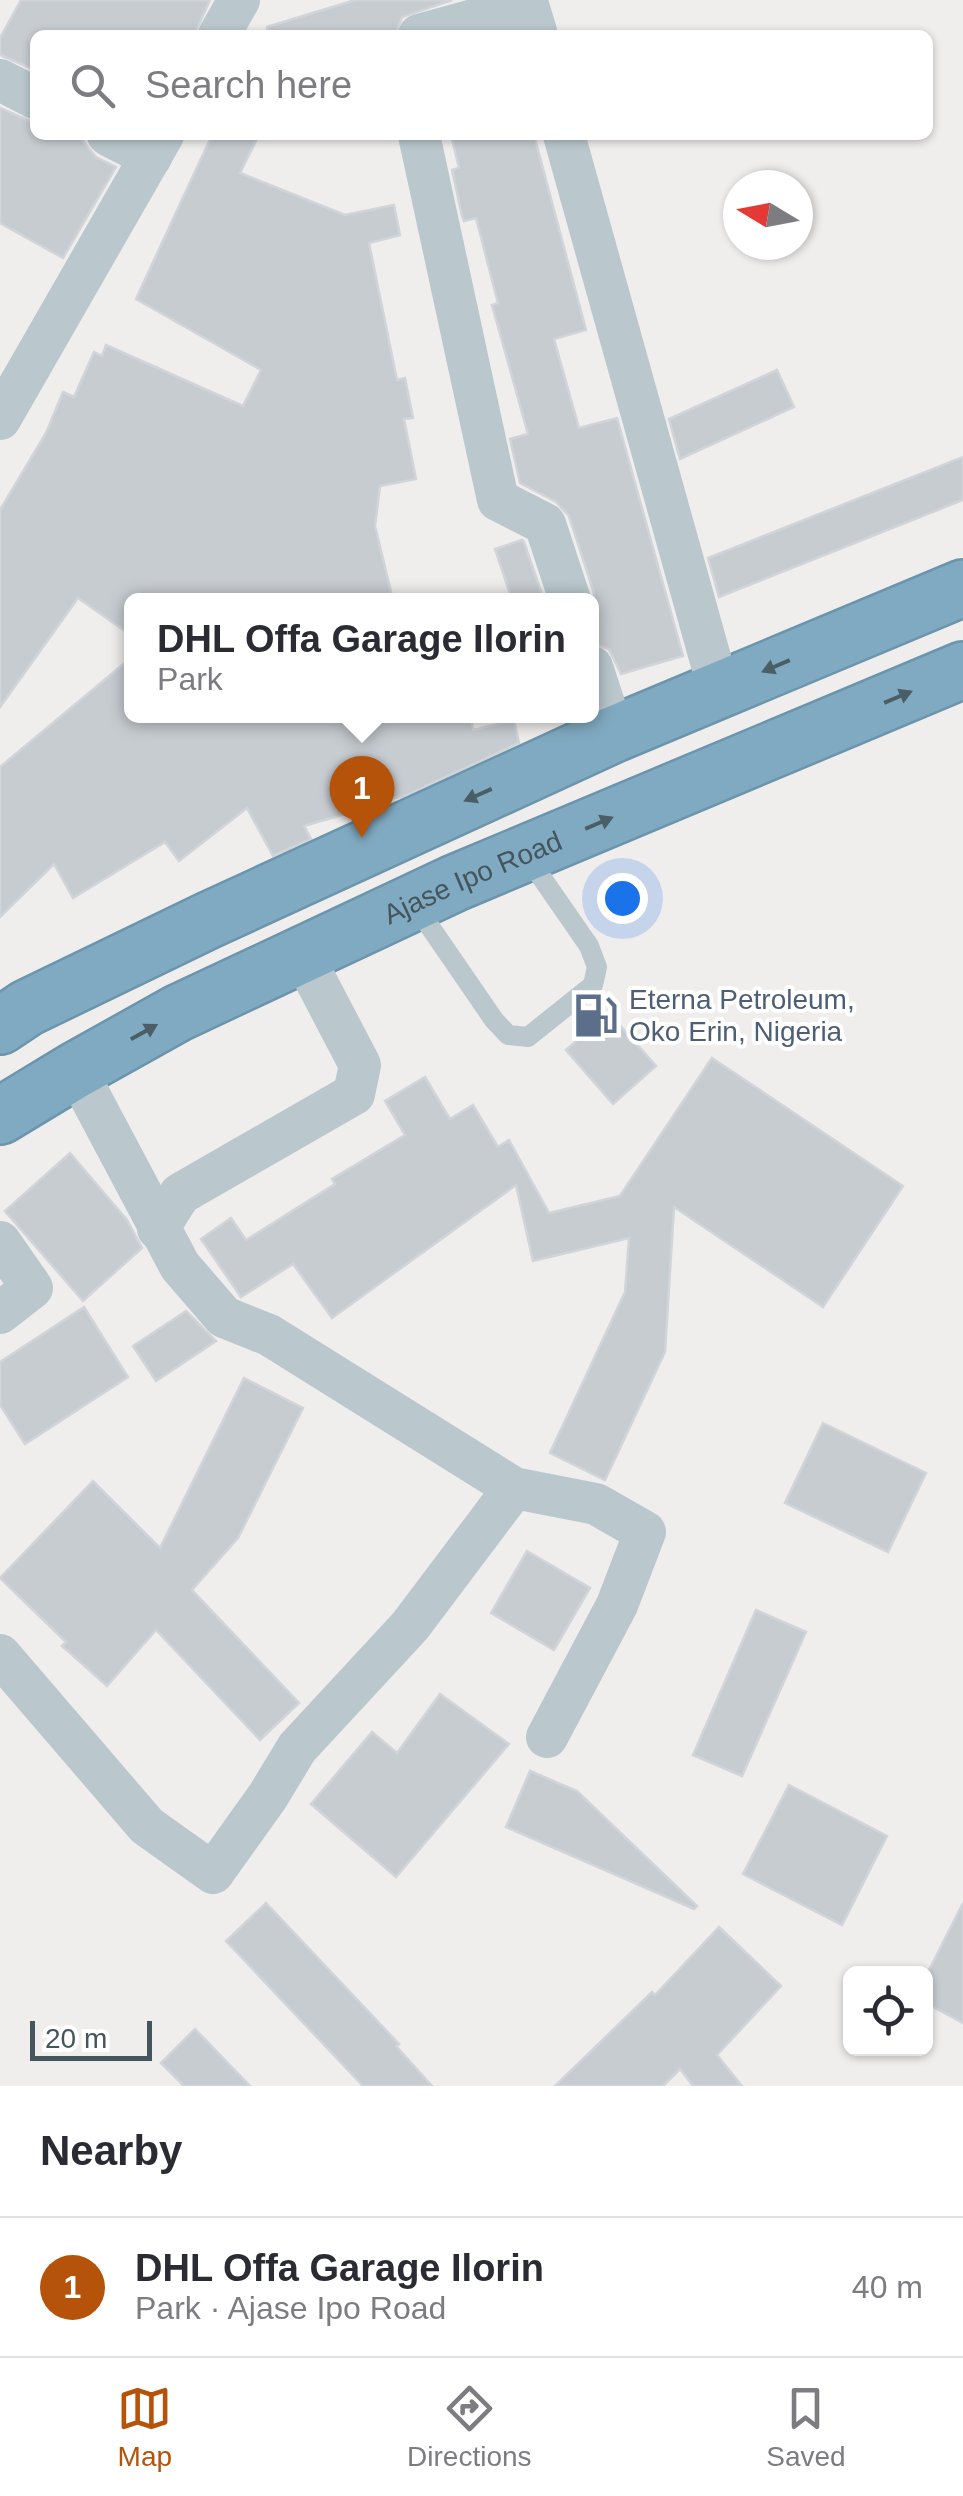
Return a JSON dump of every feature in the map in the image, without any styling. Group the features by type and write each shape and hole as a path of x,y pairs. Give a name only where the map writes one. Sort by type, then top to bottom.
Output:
{"highway":[{"path":"0,1026 27,1008 209,920 614,734 963,588"},
{"name":"Ajase Ipo Road","path":"0,1116 178,1013 414,903 963,670"}],"street":[{"path":"221,30 239,0"},
{"path":"437,30 528,5 536,30"},
{"path":"0,80 30,95"},
{"path":"0,419 157,146 130,140"},
{"path":"420,140 498,500 545,524 568,593"},
{"path":"565,140 719,690"},
{"path":"599,688 614,734"},
{"path":"158,1228 180,1194 354,1094 360,1065 304,956"},
{"path":"76,1070 180,1266 224,1317 269,1335 514,1488 596,1504 645,1532 618,1605 547,1737"},
{"path":"0,1242 32,1288 0,1313"},
{"path":"0,1655 147,1826 213,1872 297,1748 410,1626 514,1488"}],"lane":[{"path":"414,903 494,1020 508,1035 528,1038 593,985 597,967 588,946 525,854"}],"building":[{"path":"21,0 210,0 196,30 30,30 30,68 0,55 0,38"},
{"path":"355,0 452,0 402,17 397,30 267,27"},
{"path":"0,108 30,121 30,140 82,140 96,157 116,167 63,258 0,223"},
{"path":"210,140 256,140 240,173 345,215 394,205 400,235 369,243 397,380 405,378 413,418 404,419 416,479 380,486 375,526 391,593 124,593 124,630 78,598 0,707 0,510 46,433 63,392 74,397 94,352 102,356 106,345 243,406 261,370 136,299"},
{"path":"452,140 535,140 586,330 554,339 579,428 617,418 683,656 621,674 609,649 599,645 599,593 594,593 569,516 556,502 520,483 510,439 528,434 492,305 498,303 476,218 464,221 462,216 452,170 459,168"},
{"path":"777,370 794,407 680,459 669,419"},
{"path":"963,457 963,500 719,597 708,558"},
{"path":"522,540 542,593 510,593 495,549"},
{"path":"124,664 124,723 472,723 473,730 515,723 519,743 403,797 353,802 356,811 304,826 311,839 273,856 247,808 179,861 165,842 73,898 54,864 0,917 0,767"},
{"path":"608,1012 656,1066 613,1104 566,1050"},
{"path":"712,1058 903,1186 823,1307 674,1207 665,1352 605,1480 550,1453 625,1292 629,1238 533,1261 516,1185 332,1318 293,1264 241,1297 201,1239 231,1218 246,1240 335,1184 332,1179 405,1135 385,1101 425,1077 450,1119 473,1105 498,1147 509,1140 549,1213 620,1196"},
{"path":"70,1153 127,1220 142,1248 83,1301 5,1211"},
{"path":"84,1307 128,1377 25,1444 0,1405 0,1362"},
{"path":"186,1311 216,1341 156,1381 133,1346"},
{"path":"244,1378 303,1408 238,1538 192,1590 299,1703 260,1740 156,1630 107,1686 62,1646 66,1642 0,1578 93,1481 160,1548"},
{"path":"823,1423 926,1473 888,1552 785,1503"},
{"path":"527,1551 590,1588 554,1650 491,1613"},
{"path":"756,1610 806,1632 742,1776 693,1755"},
{"path":"440,1694 509,1744 396,1877 311,1804 372,1732 397,1753"},
{"path":"530,1771 577,1791 697,1906 694,1909 506,1827"},
{"path":"789,1785 887,1836 842,1925 743,1874"},
{"path":"266,1903 399,2044 396,2046 432,2086 363,2086 226,1941"},
{"path":"963,1903 963,2023 933,2007 931,1966"},
{"path":"719,1927 781,1986 717,2055 742,2086 693,2086 680,2069 663,2086 555,2086 652,1992 655,1995"},
{"path":"195,2029 250,2086 184,2086 161,2063"}],"place":[{"name":"DHL Offa Garage Ilorin","path":"362,838"},
{"name":"Eterna Petroleum, Oko Erin, Nigeria","path":"596,1015"}]}
